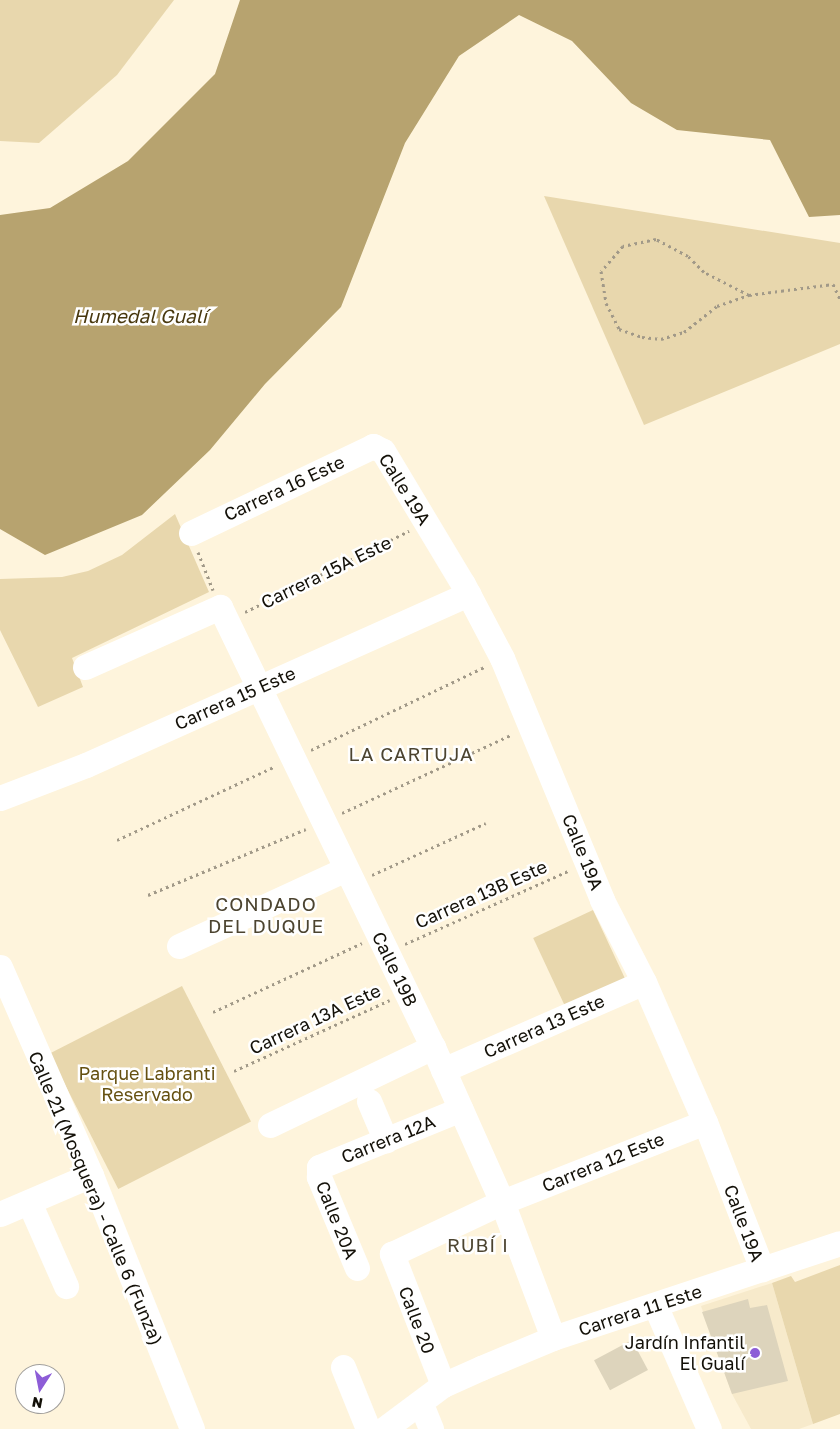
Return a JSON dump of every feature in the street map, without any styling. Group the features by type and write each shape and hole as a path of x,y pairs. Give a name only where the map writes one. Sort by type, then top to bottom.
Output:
{"street":[{"name":"Carrera 16 Este","path":"191,533 373,446 379,447"},
{"name":"Calle 19A","path":"379,447 469,594 528,716 602,900 644,982 705,1122 762,1269"},
{"name":"Carrera 15 Este","path":"0,798 86,765 469,594"},
{"path":"85,668 223,614"},
{"name":"Calle 19B","path":"223,614 257,688 433,1047 502,1202 553,1338"},
{"path":"179,946 350,876"},
{"name":"Carrera 13 Este","path":"443,1070 644,982"},
{"name":"Calle 21 (Mosquera) - Calle 6 (Funza)","path":"9,991 91,1175 117,1227 192,1429"},
{"path":"270,1125 433,1047"},
{"path":"369,1101 386,1141"},
{"name":"Carrera 12A","path":"318,1171 319,1167 461,1109"},
{"name":"Carrera 12 Este","path":"392,1254 502,1202 705,1122"},
{"name":"Calle 20A","path":"318,1171 357,1268"},
{"path":"0,1214 91,1175"},
{"path":"29,1202 66,1286"},
{"name":"Carrera 11 Este","path":"384,1429 421,1404 443,1385 553,1338 840,1242"},
{"name":"Calle 20","path":"392,1254 443,1385"},
{"path":"655,1305 709,1429"},
{"path":"343,1367 368,1429"},
{"path":"421,1404 431,1429"}],"path":[{"path":"749,295 704,272 688,256 656,239 623,246 602,271 606,303 619,329 642,337 661,339 684,332 717,306 749,295 833,284 840,300"},
{"name":"Carrera 15A Este","path":"223,614 426,522"},
{"path":"191,533 223,614"},
{"path":"350,876 486,823"},
{"name":"Carrera 13B Este","path":"383,944 588,862"},
{"path":"213,1012 383,944"},
{"name":"Carrera 13A Este","path":"234,1071 406,992"}],"shaded area":[{"name":"Jardín Infantil El Gualí","path":"772,1283 813,1424 799,1429 751,1429 732,1394 701,1306"}],"green space":[{"path":"0,0 174,0 117,75 39,143 0,141"},
{"path":"544,196 840,243 840,344 644,425"},
{"path":"175,514 209,592 72,658 83,687 38,707 0,630 0,579 62,577 88,571 122,555"},
{"path":"593,910 626,982 567,1009 533,938"},
{"name":"Parque Labranti Reservado","path":"182,986 251,1121 118,1189 49,1054"},
{"path":"840,1265 840,1414 813,1424 772,1283 791,1276 795,1282"}],"water":[{"name":"Humedal Gualí","path":"240,0 840,0 840,215 809,217 770,140 677,130 631,103 572,41 519,15 459,56 405,143 341,307 265,384 210,450 142,515 45,555 0,529 0,215 50,208 128,161 215,74"}],"building":[{"path":"748,1299 750,1308 767,1305 788,1381 732,1394 702,1312"},
{"path":"632,1340 648,1370 610,1390 594,1360"}],"place":[{"name":"Jardín Infantil El Gualí","path":"755,1353"}],"district":[{"name":"LA CARTUJA","path":"411,754"},
{"name":"CONDADO DEL DUQUE","path":"266,915"},
{"name":"RUBÍ I","path":"478,1245"}]}
